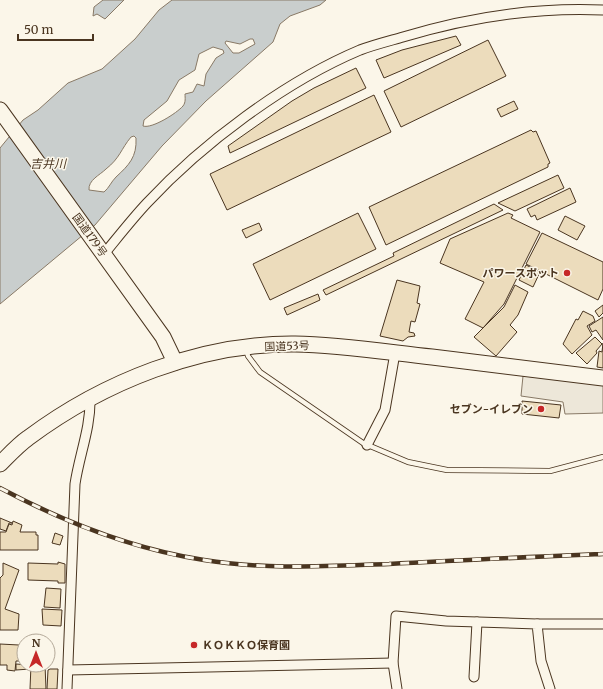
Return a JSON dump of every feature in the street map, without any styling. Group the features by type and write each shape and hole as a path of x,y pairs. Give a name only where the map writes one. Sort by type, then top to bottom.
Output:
{"highway":[{"name":"国道179号","path":"0,110 163,337 175,362"},
{"name":"国道53号","path":"0,464 28,438 90,398 137,376 175,362 214,352 246,347 293,344 348,346 394,353 603,378"}],"street":[{"path":"104,254 146,204 184,167 244,117 304,79 360,50 464,20 502,13 560,9 603,10"},
{"path":"367,445 385,410 394,353"},
{"path":"67,689 75,484 78,461 90,411 90,398"},
{"path":"397,689 393,663 396,616 446,621 537,624 603,624"},
{"path":"474,677 477,622"},
{"path":"537,624 541,661 550,689"},
{"path":"68,670 393,663"}],"lane":[{"path":"246,347 248,356 260,372 367,445 408,462 447,470 550,471 603,457"}],"shaded area":[{"path":"523,376 603,383 603,413 565,414 563,402 521,396"}],"water":[{"path":"103,0 124,0 105,19 97,14 93,16 94,7"},
{"name":"吉井川","path":"172,0 326,0 320,5 290,16 280,24 273,42 206,101 162,146 95,225 0,304 0,148 23,120 38,110 68,83 102,69 135,39 159,10","holes":["253,39 255,44 239,53 233,53 225,43 226,41 240,44","213,47 223,50 224,53 216,58 206,74 204,86 197,84 193,92 185,94 185,103 180,109 158,123 143,126 144,120 167,101 179,80 195,70 199,54","134,136 136,138 134,156 125,169 114,179 104,192 89,190 90,183 111,165 131,137"]}],"building":[{"path":"456,36 461,45 384,78 376,60 402,50"},
{"path":"488,40 506,76 401,127 384,91"},
{"path":"356,68 366,88 230,153 228,146 292,101 314,88"},
{"path":"374,95 391,132 227,210 210,174"},
{"path":"514,101 518,109 501,117 497,109"},
{"path":"531,130 533,132 536,131 550,163 548,164 548,167 386,245 369,207"},
{"path":"558,175 564,188 515,211 498,203"},
{"path":"570,188 576,202 537,220 535,215 531,217 527,209"},
{"path":"494,204 503,210 326,295 323,290 394,256 393,253"},
{"path":"358,213 376,249 270,300 253,264"},
{"path":"508,213 513,215 511,218 540,232 504,304 483,328 465,319 484,282 440,263 450,239"},
{"path":"565,216 585,226 577,240 558,230"},
{"path":"259,223 262,230 246,238 242,230"},
{"path":"542,233 603,262 603,289 598,300 526,264"},
{"path":"526,265 540,272 533,287 519,280"},
{"path":"397,280 420,286 417,303 420,304 415,322 411,321 409,332 414,333 415,336 408,337 403,341 380,336"},
{"path":"515,285 528,292 518,315 510,325 517,332 496,356 474,337 504,307"},
{"path":"318,294 320,300 287,315 284,308"},
{"path":"603,305 603,313 599,317 595,311"},
{"path":"583,311 593,316 595,321 587,326 592,335 572,354 563,344 576,319 578,320"},
{"path":"603,317 603,340 596,330 592,332 589,326"},
{"path":"595,337 602,344 596,351 597,353 587,364 576,353"},
{"path":"603,343 603,368 597,367 599,351 602,352"},
{"name":"セブン-イレブン","path":"522,401 561,405 559,418 522,414"},
{"path":"0,518 12,523 9,523 6,531 0,529"},
{"path":"13,521 22,525 20,532 36,532 36,535 38,535 38,550 0,550 0,532 6,532 9,524 12,525"},
{"path":"55,533 63,536 60,545 52,543"},
{"path":"58,562 65,564 65,583 58,583 58,581 28,580 28,563 58,564"},
{"path":"3,563 19,570 5,609 19,614 18,630 0,630 0,578 3,575"},
{"path":"46,588 61,589 60,608 44,607"},
{"path":"42,609 62,610 61,626 43,625"},
{"path":"0,644 16,645 15,671 7,670 7,665 0,665"},
{"path":"56,669 58,669 57,689 47,689 48,673 56,673"},
{"path":"31,673 45,673 46,689 30,689"}],"railway":[{"path":"0,488 49,512 99,533 151,549 204,560 227,563 273,566 320,566 603,554"}],"place":[{"name":"パワースポット","path":"567,273"},
{"name":"セブン-イレブン","path":"541,409"},
{"name":"ＫＯＫＫＯ保育園","path":"194,645"}]}
